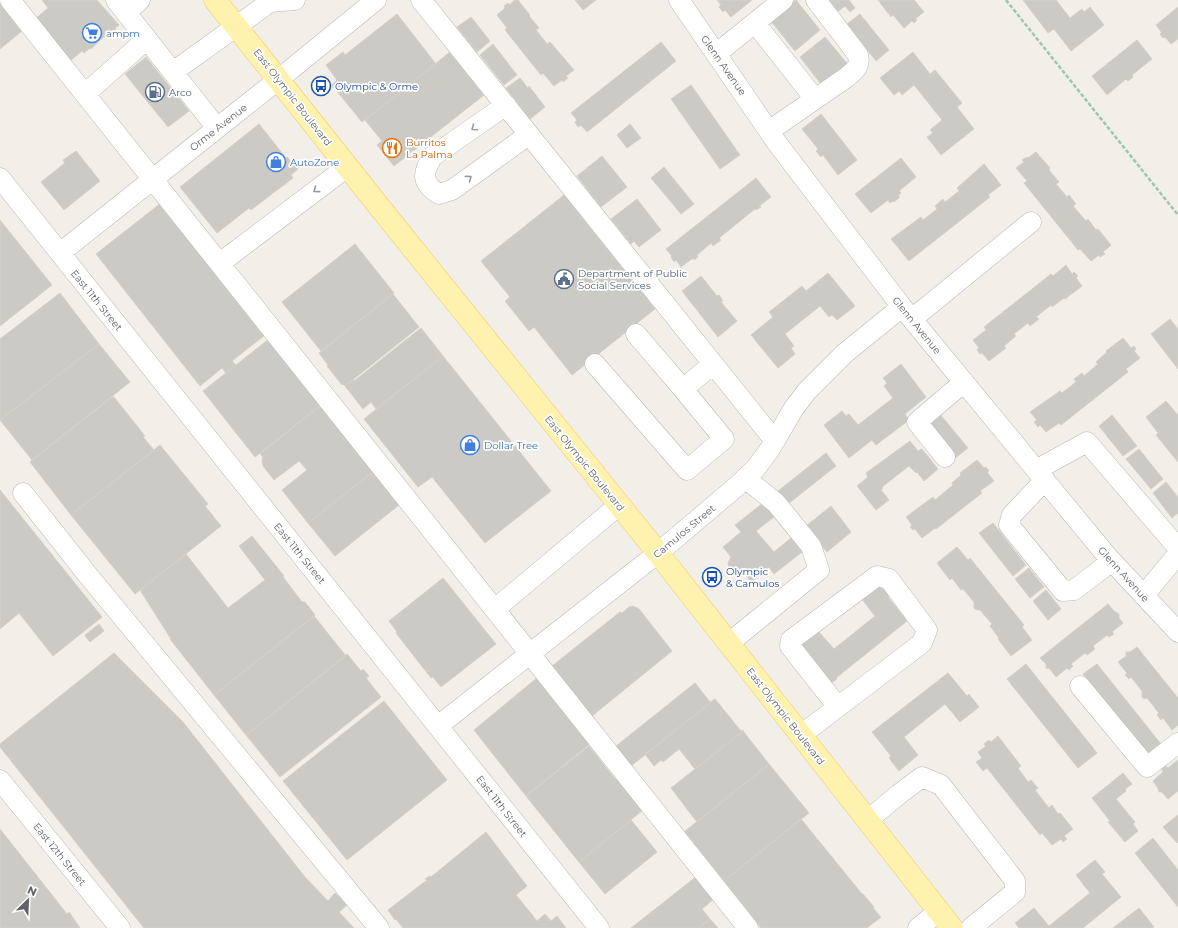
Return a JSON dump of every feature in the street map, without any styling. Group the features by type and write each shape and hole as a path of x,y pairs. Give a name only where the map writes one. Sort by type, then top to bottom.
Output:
{"main road":[{"name":"East Olympic Boulevard","path":"215,0 347,167 658,553 946,920"}],"street":[{"path":"10,0 748,928"},
{"path":"173,72 270,1 295,0"},
{"name":"Orme Avenue","path":"60,253 279,80 376,0"},
{"path":"421,0 775,441"},
{"name":"Glenn Avenue","path":"679,0 769,131 907,313 1112,561 1178,632"},
{"path":"716,54 783,0"},
{"path":"769,131 847,77 857,68 860,61 858,55 816,0"},
{"path":"128,4 147,39 217,128"},
{"path":"755,23 815,99"},
{"path":"85,94 147,39"},
{"path":"506,105 433,156 427,166 425,176 427,184 440,194 452,190 520,141 528,133"},
{"path":"220,263 347,167"},
{"name":"East 11th Street","path":"0,178 598,928"},
{"name":"Camulos Street","path":"438,726 658,553 736,487 756,468 770,449 794,408 807,391 845,353 907,313 1031,222"},
{"path":"595,364 688,470 724,439 636,334"},
{"path":"683,389 713,364"},
{"path":"945,457 917,422 964,382"},
{"path":"1112,561 1074,590 1063,591 1009,525 1012,515 1040,475 1087,442 1178,548"},
{"path":"729,643 820,570 811,546 776,503 745,478"},
{"path":"23,493 87,574 379,928"},
{"path":"495,610 619,505"},
{"path":"1144,595 1178,554"},
{"path":"801,735 838,707 922,643 927,630 889,579 877,576 791,640 790,646 838,707"},
{"path":"1080,686 1147,768 1178,743"},
{"path":"868,820 922,777 942,785 1015,881 1014,892 971,928"},
{"name":"East 12th Street","path":"0,780 120,928"},
{"path":"918,928 946,920"}],"path":[{"path":"1006,0 1178,216"}],"building":[{"path":"42,0 97,0 119,25 91,49 90,48 84,53 82,51 70,61 35,19 48,8"},
{"path":"515,0 518,0 530,15 529,16 539,28 536,30 547,44 550,42 574,70 566,76 568,78 563,82 562,80 554,86 543,73 541,75 505,30 507,28 497,15 505,8 504,6 508,3 509,5"},
{"path":"575,0 596,0 583,10"},
{"path":"717,0 752,0 731,17 725,10 723,12 719,7 721,5"},
{"path":"796,0 820,30 795,51 770,20"},
{"path":"827,0 849,0 855,8 850,12 845,6 837,12"},
{"path":"878,0 914,0 924,12 915,19 917,20 914,23 912,21 904,28 893,15 891,17"},
{"path":"1023,0 1056,0 1070,18 1082,9 1084,12 1090,7 1104,25 1071,51 1054,29 1048,33"},
{"path":"0,3 22,31 0,49"},
{"path":"1178,7 1178,39 1171,44 1165,37 1163,38 1160,34 1162,33 1156,25"},
{"path":"397,14 436,64 362,122 332,85 337,80 326,65 343,52 345,55"},
{"path":"860,14 889,50 876,61 847,24"},
{"path":"471,17 490,41 477,52 457,27"},
{"path":"825,37 850,67 824,88 800,57"},
{"path":"1137,40 1152,59 1132,75 1133,77 1128,81 1126,79 1107,95 1092,76"},
{"path":"661,42 676,61 587,132 581,125 578,127 575,122 577,120 571,113"},
{"path":"493,44 517,75 504,85 480,55"},
{"path":"450,52 484,95 394,166 377,145 382,141 365,120"},
{"path":"913,52 930,74 935,70 962,103 957,107 974,129 941,155 927,137 933,133 930,130 942,120 914,85 902,95 899,91 894,95 880,78"},
{"path":"146,57 189,111 168,127 125,74"},
{"path":"520,78 528,88 529,86 545,107 530,119 506,88"},
{"path":"691,85 740,155 720,169 671,99"},
{"path":"821,114 857,160 838,175 823,155 821,157 816,151 818,149 802,129"},
{"path":"259,124 286,158 287,157 298,169 291,175 293,178 251,210 249,208 217,233 180,187"},
{"path":"630,124 641,138 627,148 617,135"},
{"path":"76,151 100,181 64,210 41,182 65,163 63,160"},
{"path":"1036,152 1050,168 1049,170 1059,182 1056,184 1067,197 1069,195 1076,204 1073,206 1086,221 1088,219 1096,230 1098,229 1111,245 1103,252 1105,254 1100,257 1099,255 1091,261 1080,249 1078,250 1024,183 1027,181 1016,168 1024,162 1022,160 1027,157 1028,158"},
{"path":"602,156 627,187 601,207 577,176"},
{"path":"901,158 916,177 899,191 901,193 898,196 900,197 894,202 893,201 890,203 888,200 871,213 855,194"},
{"path":"984,164 1001,185 988,195 990,197 909,261 891,239 921,217 923,220 937,209 935,206 943,199 945,202 959,191 957,188"},
{"path":"664,167 694,204 681,214 651,178"},
{"path":"756,178 771,197 759,206 761,207 756,210 755,209 719,238 721,240 713,246 711,243 697,255 698,257 694,260 693,258 681,267 676,260 674,262 671,257 672,256 666,249"},
{"name":"Department of Public Social Services","path":"564,195 655,309 572,375 534,327 529,331 505,301 510,297 481,261"},
{"path":"637,199 661,230 639,247 634,241 631,244 611,219"},
{"path":"161,203 265,335 232,361 236,365 226,373 222,368 200,386 96,254"},
{"path":"0,220 52,285 0,326"},
{"path":"355,244 394,293 321,351 282,302"},
{"path":"1066,265 1072,274 1074,272 1078,276 1076,278 1082,286 1052,307 1051,305 1036,317 1039,319 1030,326 1028,323 1014,334 1016,336 1004,346 1006,348 989,361 982,353 980,354 977,350 979,348 973,340 986,330 984,327 1051,274 1053,276"},
{"path":"828,273 855,306 837,320 832,315 829,317 820,306 785,334 794,346 791,348 795,354 778,368 751,335 773,317 769,312 802,286 806,291"},
{"path":"701,276 717,296 719,295 723,301 721,302 737,321 718,337 682,291"},
{"path":"60,293 99,344 0,420 0,339"},
{"path":"393,294 419,327 345,386 343,384 342,385 319,353"},
{"path":"1170,319 1178,329 1178,369 1151,334"},
{"path":"421,328 443,356 376,409 371,402 363,409 345,386 353,380 354,381"},
{"path":"1123,338 1131,348 1134,346 1136,349 1134,351 1140,358 1126,369 1128,372 1061,425 1059,423 1046,432 1040,425 1038,427 1034,422 1037,420 1030,412 1060,391 1062,393 1076,382 1074,379 1082,373 1084,376 1098,364 1096,362 1107,352 1106,351"},
{"path":"269,339 321,405 255,457 203,391"},
{"path":"99,344 130,382 32,460 0,420"},
{"path":"443,356 551,491 485,543 432,477 418,487 364,419"},
{"path":"901,364 926,397 905,414 909,420 876,445 872,440 849,458 824,425 842,411 846,416 849,414 858,425 893,398 884,386 887,383 883,378"},
{"path":"112,397 114,397 145,436 143,437 154,450 71,515 30,462"},
{"path":"1166,401 1178,415 1178,462 1156,435 1158,433 1146,417"},
{"path":"321,405 374,471 308,523 282,490 307,470 299,461 274,480 263,466 263,457 260,454"},
{"path":"939,413 968,448 954,459 926,423"},
{"path":"1112,415 1137,446 1123,456 1099,426"},
{"path":"910,441 918,451 922,449 938,469 924,481 917,472 916,473 909,466 882,487 883,488 881,490 889,500 876,510 857,486 868,477 866,473"},
{"path":"160,445 208,504 205,506 221,526 135,594 71,515"},
{"path":"1139,449 1163,479 1151,489 1126,459"},
{"path":"826,453 836,466 788,504 778,491"},
{"path":"977,460 984,468 986,467 989,471 987,472 994,481 980,491 982,493 922,538 915,529 913,530 910,527 912,525 906,517 933,497 935,500 953,485 952,483 961,475 960,473"},
{"path":"374,471 399,505 335,556 308,523"},
{"path":"1166,482 1178,497 1178,513 1172,518 1153,493"},
{"path":"0,490 102,617 53,656 19,613 0,629"},
{"path":"763,503 774,517 756,531 774,552 791,538 802,552 774,574 769,567 751,582 743,572 736,572 729,568 728,563 731,557 723,547 741,532 735,525"},
{"path":"831,506 851,532 827,552 806,526"},
{"path":"993,523 1026,565 1013,576 979,533"},
{"path":"252,536 284,576 283,577 302,602 305,602 315,615 214,695 170,639 140,590 186,554 228,608 265,580 239,546"},
{"path":"957,547 968,560 970,558 1024,625 1022,627 1032,640 1011,656 990,626 992,624 980,610 974,608 974,602 963,589 961,590 952,578 950,580 937,563"},
{"path":"1029,568 1044,587 1030,598 1015,579"},
{"path":"443,578 496,644 441,687 433,677 431,678 396,633 397,632 389,621"},
{"path":"880,583 890,595 888,597 907,621 831,683 798,647 819,632 834,649 875,616 861,598"},
{"path":"1046,590 1061,609 1048,620 1033,601"},
{"path":"1108,604 1119,614 1119,618 1123,623 1112,632 1114,634 1109,637 1107,635 1093,646 1095,649 1087,655 1085,653 1071,664 1073,666 1069,670 1067,668 1056,677 1050,669 1046,668 1046,664 1040,658"},
{"path":"633,606 639,609 672,651 592,716 552,666 620,612 622,613 629,607"},
{"path":"314,616 346,656 246,735 214,695"},
{"path":"99,624 104,631 90,642 85,635"},
{"path":"1137,647 1178,698 1178,725 1172,730 1163,718 1161,720 1157,715 1159,713 1147,698 1144,699 1142,697 1142,691 1131,677 1129,679 1125,675 1127,673 1118,662 1126,656 1126,652 1130,652"},
{"path":"114,653 183,722 305,877 328,901 335,893 347,905 339,912 354,928 144,928 0,747 0,744"},
{"path":"347,654 361,671 363,669 369,676 366,678 381,697 280,777 246,735"},
{"path":"1026,664 1097,753 1078,768 1007,679"},
{"path":"1097,664 1161,744 1147,755 1083,674"},
{"path":"948,673 967,696 969,694 979,707 960,722 945,704 904,737 918,755 899,771 889,758 891,756 872,732"},
{"path":"538,677 591,743 526,796 474,730"},
{"path":"695,683 710,702 715,699 631,766 616,746"},
{"path":"715,699 741,731 743,731 695,769 679,749 663,762 661,760 654,766 645,754"},
{"path":"384,701 447,780 347,860 283,781"},
{"path":"743,731 769,764 697,822 671,788"},
{"path":"998,736 1021,766 1018,768 1028,782 1031,780 1038,788 1035,790 1049,808 1052,805 1058,814 1060,813 1073,829 1064,836 1067,839 1063,842 1061,839 1052,845 1042,833 1040,835 987,768 983,771 976,762 982,758 978,752 986,746 984,744 989,740 991,742"},
{"path":"589,746 615,779 618,778 643,810 579,862 526,796"},
{"path":"1178,760 1178,791 1168,799 1162,792 1159,792 1153,781 1163,772 1162,769 1166,766 1168,768"},
{"path":"769,764 809,813 724,881 684,832"},
{"path":"1123,773 1132,784 1116,799 1135,822 1133,824 1138,831 1125,842 1108,822 1110,821 1092,798"},
{"path":"1178,815 1178,842 1177,843 1163,827"},
{"path":"801,819 881,917 867,928 761,928 724,881"},
{"path":"631,820 657,852 605,894 579,862"},
{"path":"0,829 67,914 69,912 80,928 0,928"},
{"path":"486,832 527,886 516,895 537,921 545,914 551,921 557,916 566,928 403,928 388,910 427,880 425,879 430,876 431,877"},
{"path":"1153,838 1178,870 1178,907 1135,853"},
{"path":"1095,860 1105,872 1102,874 1121,897 1083,928 1019,928 1015,923 1034,908 1049,926 1090,893 1076,875"},
{"path":"697,876 715,898 702,909 710,919 699,928 631,928"},
{"path":"1139,908 1154,927 1113,928"},
{"path":"710,919 718,928 699,928"}],"place":[{"name":"ampm","path":"92,33"},
{"name":"Olympic & Orme","path":"321,86"},
{"name":"Arco","path":"155,92"},
{"name":"Burritos La Palma","path":"392,148"},
{"name":"AutoZone","path":"276,162"},
{"name":"Department of Public Social Services","path":"564,279"},
{"name":"Dollar Tree","path":"470,445"},
{"name":"Olympic & Camulos","path":"712,577"}]}
